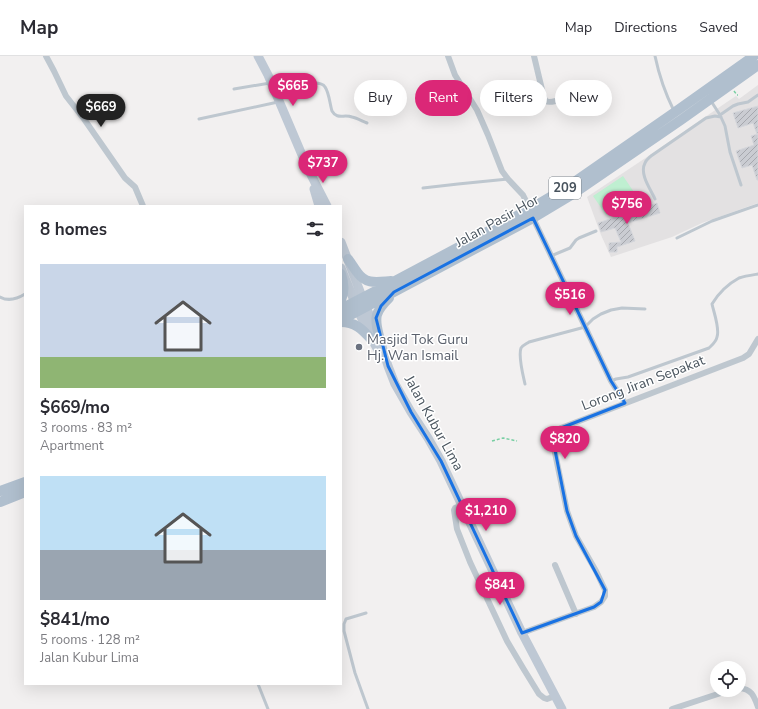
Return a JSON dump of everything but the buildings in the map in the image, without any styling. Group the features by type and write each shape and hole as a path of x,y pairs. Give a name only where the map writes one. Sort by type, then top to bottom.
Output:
{"main road":[{"path":"258,56 308,169 326,205"},
{"name":"Jalan Pasir Hor","path":"342,309 394,292 532,214 567,187 754,56"},
{"name":"Jalan Pasir Hor","path":"342,320 360,304 397,280 573,194 646,148 758,65"},
{"path":"308,169 319,205"},
{"path":"342,244 348,259 360,304"},
{"path":"348,259 363,279 375,282 397,280"},
{"path":"342,270 360,304"},
{"path":"342,277 344,283 342,298"},
{"path":"375,338 376,318 378,312 381,306 394,292"},
{"name":"Jalan Kubur Lima","path":"360,304 395,384 441,461 522,633 562,709"},
{"path":"342,321 355,324 375,338"},
{"path":"0,491 24,482"},
{"path":"0,502 24,492"}],"street":[{"path":"46,56 66,96 125,178 135,187 143,205"},
{"path":"448,56 455,75 477,110 502,171 523,194 610,381 625,403"},
{"path":"534,56 544,98 548,102 555,100"},
{"name":"Lorong Jiran Sepakat","path":"522,633 594,607 601,602 605,596 605,590 599,576 576,536 567,511 554,448 553,440 555,433 561,428 743,358 749,354 758,339"},
{"path":"462,505 454,510 457,529 470,562 507,641 539,694 547,699 555,696"},
{"path":"555,565 576,614"},
{"path":"746,690 751,692 755,697 758,707"},
{"path":"672,709 710,697"}],"lane":[{"path":"655,56 661,80 675,112"},
{"path":"234,89 273,88 311,82 322,84 326,87 334,114 338,117 350,116 367,123"},
{"path":"656,199 644,175 645,162 651,155 706,118 721,116 733,106 748,102 758,95"},
{"path":"710,100 721,116 725,126 730,152 741,185"},
{"path":"199,119 279,102"},
{"path":"423,188 508,179"},
{"path":"676,238 712,221 758,205"},
{"path":"551,256 570,248 576,240 596,231"},
{"path":"610,381 628,377 709,348 718,337 718,330 712,304 727,286 740,278 758,274"},
{"path":"0,298 10,300 24,295"},
{"path":"525,384 520,355 521,349 524,345 529,342 585,327 593,319 611,310 622,308 645,309"},
{"path":"366,613 346,619 344,631 355,673 368,709"},
{"path":"258,685 268,709"}],"path":[{"path":"492,441 503,438 517,441"}],"highlighted area":[{"path":"533,218 611,381 625,403 561,428 553,440 567,511 576,536 605,590 601,602 594,607 522,633 441,461 411,412 388,366 376,318 381,306 394,292"}],"shaded area":[{"path":"758,85 758,203 702,223 672,237 611,257 587,197 736,96 739,99"}],"green space":[{"path":"623,176 636,195 606,215 593,196"}],"place":[{"name":"Masjid Tok Guru Hj. Wan Ismail","path":"359,347"}]}
